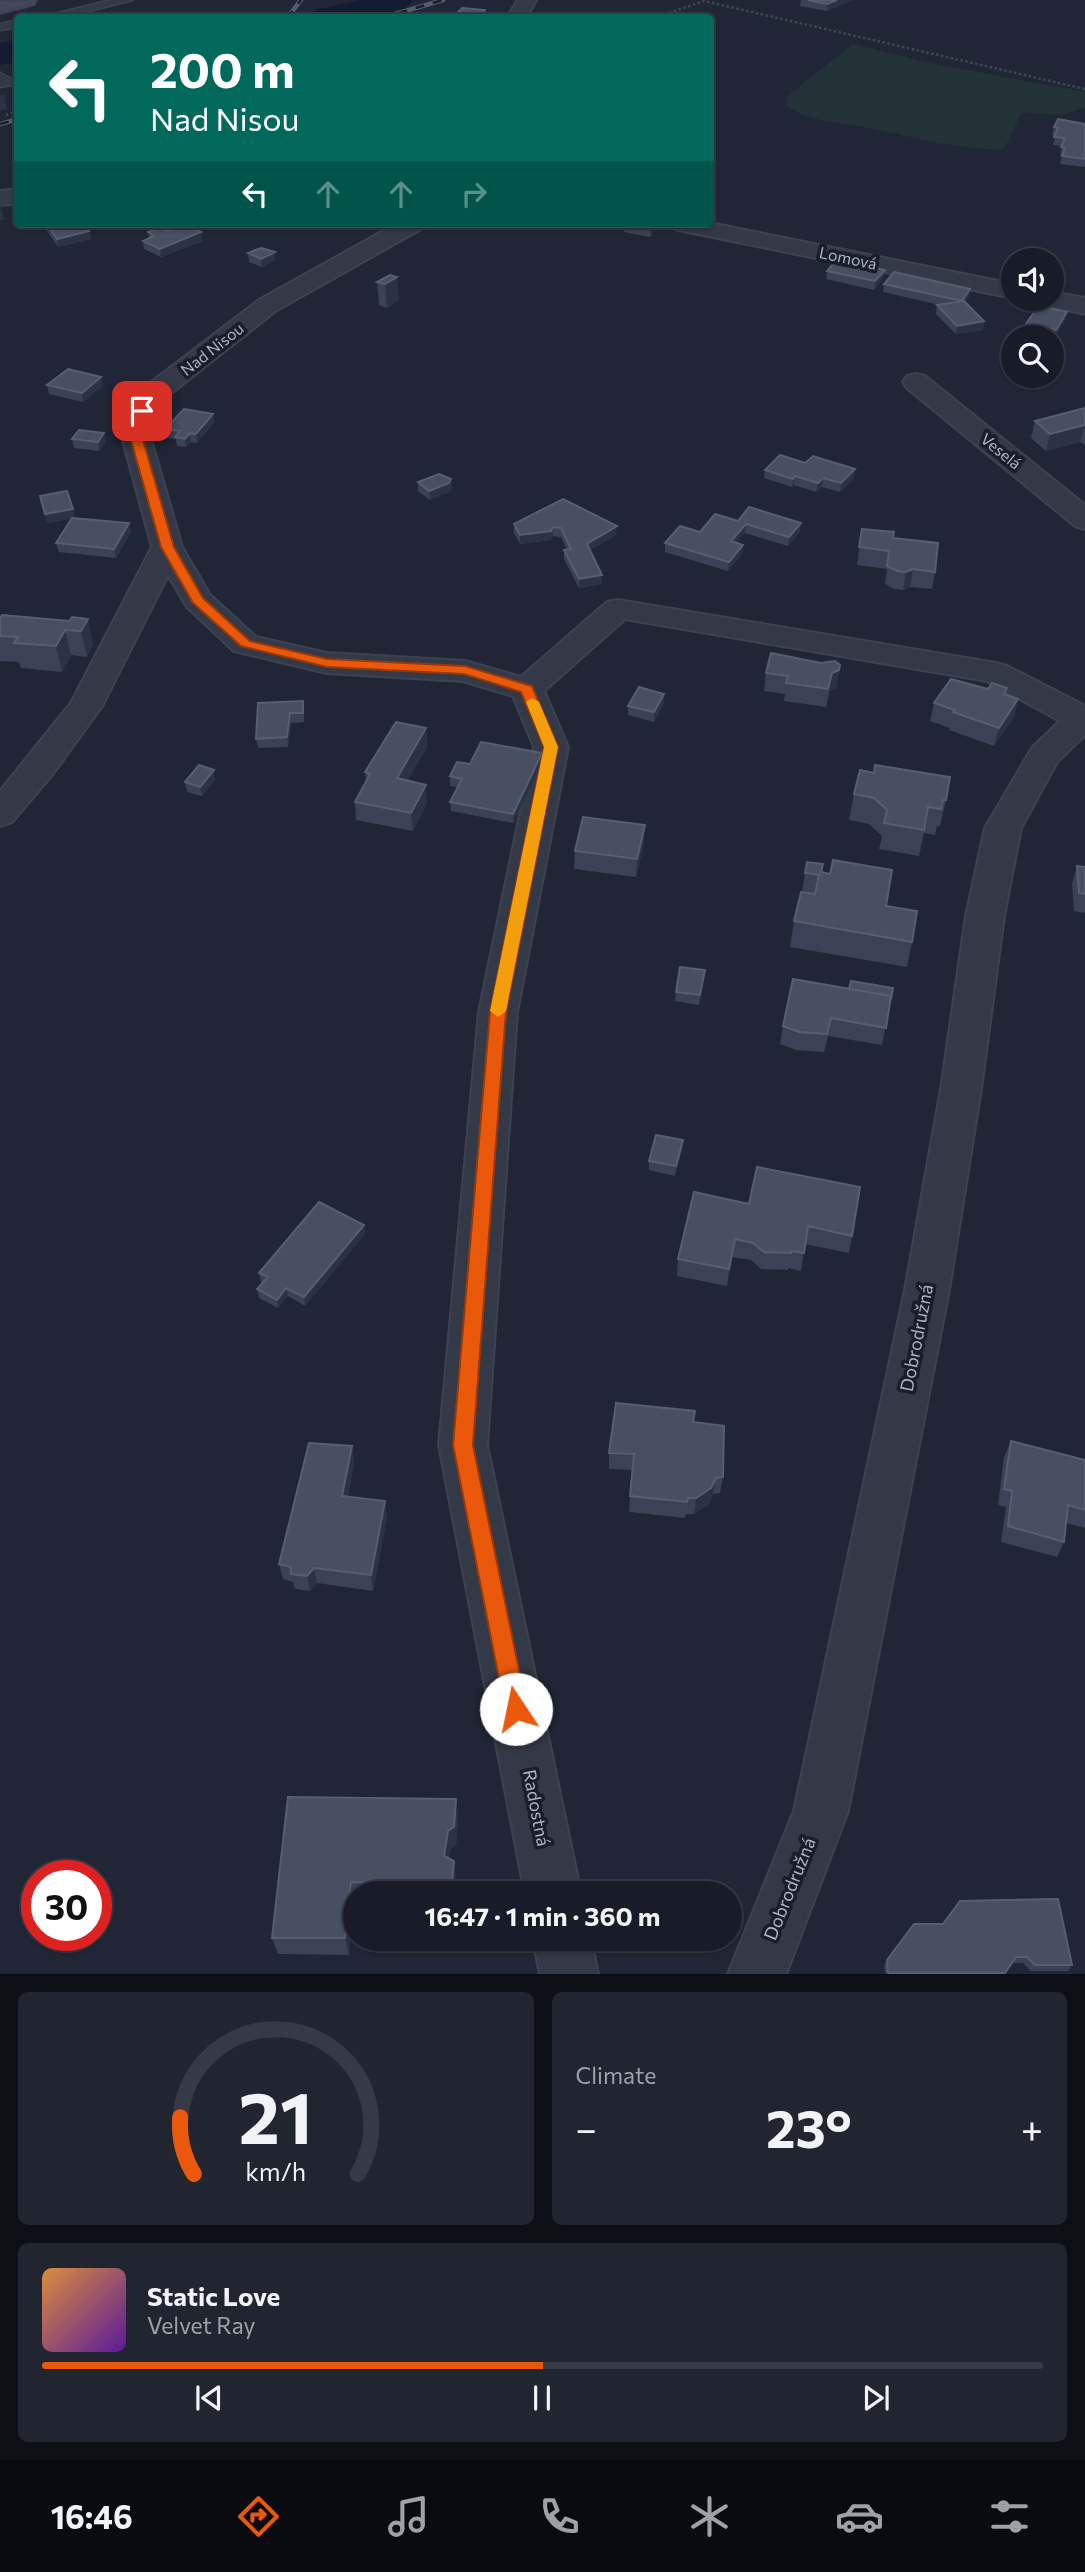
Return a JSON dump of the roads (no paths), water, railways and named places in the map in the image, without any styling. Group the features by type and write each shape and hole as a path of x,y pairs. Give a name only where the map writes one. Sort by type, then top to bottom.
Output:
{"street":[{"path":"0,7 27,0"},
{"name":"Nad Nisou","path":"406,228 268,305 150,397 133,426 167,547 198,600 245,644 327,663 465,670 527,689"},
{"name":"Lomová","path":"703,228 1001,289"},
{"path":"1064,302 1085,306"},
{"name":"Veselá","path":"916,382 1085,520"},
{"path":"0,814 86,706 167,547"},
{"path":"527,689 618,609 996,673 1083,717"},
{"name":"Radostná","path":"527,689 551,747 498,1012 463,1445 550,1881"},
{"name":"Dobrodružná","path":"757,1973 821,1811 926,1290 961,1089 985,916 1003,828 1044,756 1083,717"},
{"path":"564,1951 569,1973"}],"lane":[{"path":"62,14 127,0"},
{"path":"0,77 8,82 0,83"}],"waterway":[{"path":"350,14 395,0"},
{"path":"0,54 14,51"}],"railway":[{"path":"290,14 301,0"},
{"path":"395,14 443,0"},
{"path":"0,124 14,120"}]}
